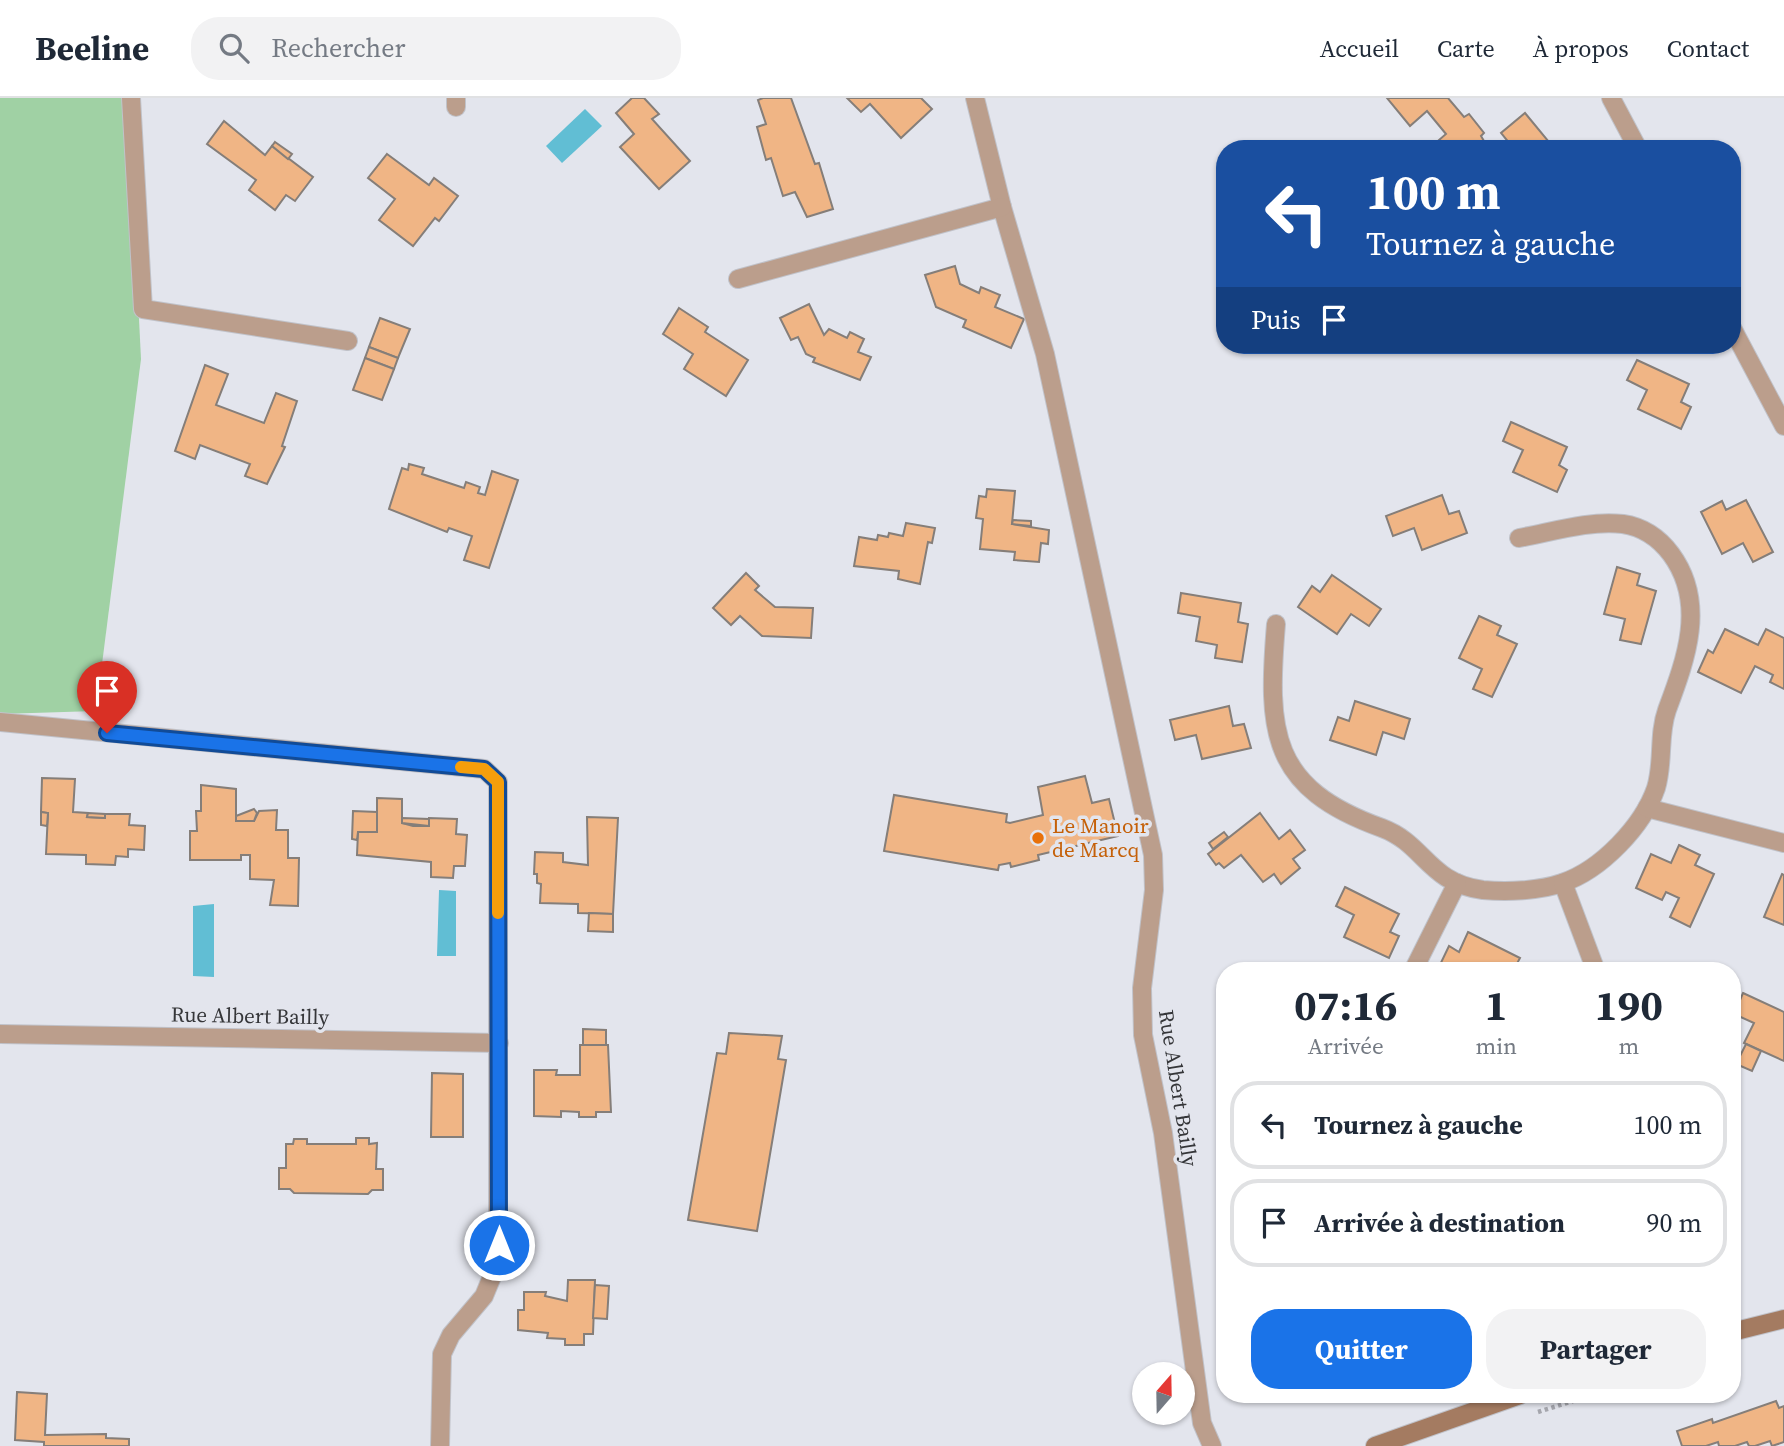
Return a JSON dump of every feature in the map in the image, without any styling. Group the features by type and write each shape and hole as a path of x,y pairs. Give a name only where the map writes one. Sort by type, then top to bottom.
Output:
{"main road":[{"path":"1741,1330 1784,1319"},
{"path":"1375,1446 1497,1403"}],"street":[{"path":"131,98 143,309 348,341"},
{"name":"Rue Albert Bailly","path":"975,98 1002,207 1045,354 1153,855 1154,890 1142,988 1143,1035 1163,1133 1202,1423 1212,1446"},
{"path":"1611,98 1633,140"},
{"path":"738,279 1002,207"},
{"path":"1741,345 1784,426"},
{"path":"1276,624 1272,676 1273,716 1277,736 1292,768 1317,798 1351,817 1395,833 1436,873 1457,883 1485,890 1563,883 1586,871 1627,837 1647,808 1660,773 1666,713 1684,663 1691,629 1689,595 1679,567 1656,537 1646,531 1622,524 1589,525 1519,538"},
{"path":"0,722 484,769 498,782 498,1262 485,1296 451,1335 442,1354 440,1446"},
{"path":"1647,808 1784,843"},
{"path":"1418,962 1457,883"},
{"path":"1563,883 1593,962"},
{"name":"Rue Albert Bailly","path":"0,1034 499,1043"}],"green space":[{"path":"0,98 128,98 141,359 96,711 0,714"}],"water":[{"path":"585,109 602,126 562,163 546,146"},
{"path":"439,890 456,891 456,956 437,956"},
{"path":"214,904 214,977 193,976 193,906"}],"building":[{"path":"632,98 644,98 659,114 652,119 690,161 659,189 620,147 634,134 616,113"},
{"path":"791,98 815,164 819,163 833,209 807,217 795,192 783,196 771,158 766,160 757,127 766,124 758,100"},
{"path":"847,98 921,98 932,109 901,138 870,104 861,112"},
{"path":"1387,98 1448,98 1464,117 1469,114 1484,133 1481,136 1483,140 1439,140 1446,134 1427,111 1410,126"},
{"path":"1525,113 1547,140 1507,140 1501,133"},
{"path":"224,121 265,155 272,146 313,177 295,201 286,195 275,210 249,190 256,180 207,144"},
{"path":"275,142 292,154 288,159 272,146"},
{"path":"387,154 429,185 434,178 458,196 439,221 435,218 413,246 379,220 395,199 368,178"},
{"path":"955,266 960,284 979,293 981,287 1000,295 995,307 1024,319 1011,348 963,327 966,320 936,307 925,275"},
{"path":"809,304 824,335 829,329 847,338 850,332 864,339 858,352 871,357 860,380 813,362 815,358 806,354 798,337 791,340 780,318"},
{"path":"679,308 708,327 705,332 748,360 726,396 684,369 693,354 663,334"},
{"path":"380,318 410,329 398,358 369,347"},
{"path":"369,347 398,358 394,369 365,358"},
{"path":"365,358 394,369 382,400 353,390"},
{"path":"1637,360 1689,384 1681,402 1691,407 1681,429 1638,409 1647,390 1627,380"},
{"path":"205,365 228,374 216,405 264,423 276,393 297,401 282,446 285,447 267,484 245,476 250,464 200,445 195,459 175,451"},
{"path":"1511,422 1567,447 1559,465 1567,470 1557,492 1513,472 1523,450 1503,441"},
{"path":"409,464 424,468 422,474 464,488 466,482 480,487 478,493 485,495 492,471 518,480 489,568 464,560 472,536 449,528 447,532 389,509 402,468 408,470"},
{"path":"987,489 1015,491 1012,524 1049,530 1048,544 1041,543 1039,562 1014,560 1015,552 980,549 983,519 976,518 979,496 986,497"},
{"path":"1442,495 1449,514 1459,511 1467,533 1422,550 1414,528 1393,536 1386,516"},
{"path":"1746,500 1773,552 1753,562 1743,543 1722,554 1701,512 1722,501 1726,510"},
{"path":"1013,520 1031,521 1031,526 1012,524"},
{"path":"906,523 935,528 932,543 928,542 920,584 898,579 899,571 854,566 859,537 877,540 878,535 888,537 889,533 903,536"},
{"path":"1617,567 1640,574 1637,585 1656,591 1641,644 1620,640 1625,619 1604,614"},
{"path":"746,573 759,586 755,590 775,607 813,608 811,638 762,636 740,616 731,625 713,608"},
{"path":"1332,575 1381,609 1369,626 1351,614 1337,634 1298,607 1312,586 1320,592"},
{"path":"1181,593 1241,603 1238,622 1248,624 1242,662 1215,658 1217,645 1196,641 1200,617 1178,613"},
{"path":"1479,616 1501,626 1497,635 1517,644 1492,697 1473,689 1482,669 1459,658"},
{"path":"1725,629 1758,645 1766,629 1784,638 1784,689 1770,682 1773,675 1755,666 1741,693 1698,672 1708,650 1713,653"},
{"path":"1355,701 1410,719 1404,739 1383,732 1376,755 1330,740 1338,717 1349,721"},
{"path":"1229,706 1233,726 1244,724 1251,748 1202,759 1196,735 1175,740 1170,720"},
{"path":"1085,776 1092,803 1109,799 1118,836 1038,855 1039,860 1011,867 1010,863 999,865 998,870 884,851 894,795 1007,814 1006,822 1010,823 1043,815 1038,787"},
{"path":"42,778 75,779 73,812 88,813 87,817 105,818 105,814 130,814 129,825 145,826 144,850 128,849 128,857 116,856 115,865 86,864 86,855 46,854 48,813 41,812"},
{"path":"201,785 236,789 236,821 254,821 259,811 277,810 276,830 288,830 288,858 299,858 298,906 270,905 274,880 250,879 250,855 241,855 241,860 190,860 190,831 197,831 196,811 201,811"},
{"path":"377,798 402,799 402,823 413,826 429,826 429,818 457,819 456,834 467,835 465,866 454,866 453,878 431,877 431,862 357,855 358,832 377,832"},
{"path":"254,809 257,813 254,821 236,821 236,816"},
{"path":"353,811 377,812 377,832 358,832 357,840 352,839"},
{"path":"41,812 48,813 47,826 41,825"},
{"path":"88,813 105,814 105,818 87,817"},
{"path":"1260,813 1279,839 1290,830 1305,850 1293,859 1300,868 1281,884 1274,874 1263,882 1241,855 1224,868 1219,863 1216,865 1208,854"},
{"path":"587,817 618,818 613,914 578,913 578,904 540,903 541,884 537,883 537,874 534,874 535,852 563,853 563,862 588,865"},
{"path":"402,818 429,819 429,826 402,823"},
{"path":"1224,832 1228,837 1213,849 1209,843"},
{"path":"1679,845 1700,855 1695,865 1714,874 1690,927 1670,917 1679,898 1666,892 1662,900 1636,888 1651,854 1671,863"},
{"path":"1782,874 1784,875 1784,925 1764,917"},
{"path":"1345,887 1399,914 1390,932 1399,936 1389,958 1344,937 1354,915 1336,906"},
{"path":"589,913 613,914 613,932 588,931"},
{"path":"1468,932 1520,958 1518,962 1441,962 1449,946 1459,952"},
{"path":"1743,993 1784,1012 1784,1061 1744,1043 1754,1023 1741,1017"},
{"path":"583,1029 606,1030 606,1045 583,1045"},
{"path":"729,1033 782,1036 778,1059 786,1060 757,1231 688,1220 717,1053 726,1054"},
{"path":"1746,1044 1761,1051 1752,1071 1741,1066 1741,1054"},
{"path":"580,1045 608,1045 611,1112 596,1112 596,1117 579,1117 579,1112 561,1111 561,1117 534,1116 534,1070 557,1070 556,1075 580,1075"},
{"path":"432,1073 463,1074 463,1137 431,1137"},
{"path":"356,1138 369,1138 369,1144 377,1143 376,1169 383,1169 383,1190 372,1190 368,1194 294,1193 290,1189 279,1189 279,1168 286,1168 286,1144 293,1144 294,1139 307,1139 307,1144 356,1144"},
{"path":"568,1280 595,1280 593,1334 584,1334 584,1345 565,1345 565,1339 547,1338 548,1333 518,1330 518,1310 524,1310 524,1292 546,1292 545,1296 567,1301"},
{"path":"595,1285 609,1286 607,1319 593,1318"},
{"path":"17,1392 47,1394 45,1435 106,1434 106,1438 129,1439 129,1446 44,1446 44,1442 15,1440"},
{"path":"1776,1401 1779,1408 1784,1406 1784,1442 1772,1446 1770,1441 1755,1446 1749,1446 1747,1442 1735,1446 1719,1446 1718,1442 1706,1446 1682,1446 1677,1431 1712,1419 1713,1423"}],"slow traffic":[{"path":"461,767 484,769 498,782 498,913"}],"place":[{"name":"Le Manoir de Marcq","path":"1038,838"}],"route":[{"path":"107,733 484,769 498,782 499,1245"}]}
